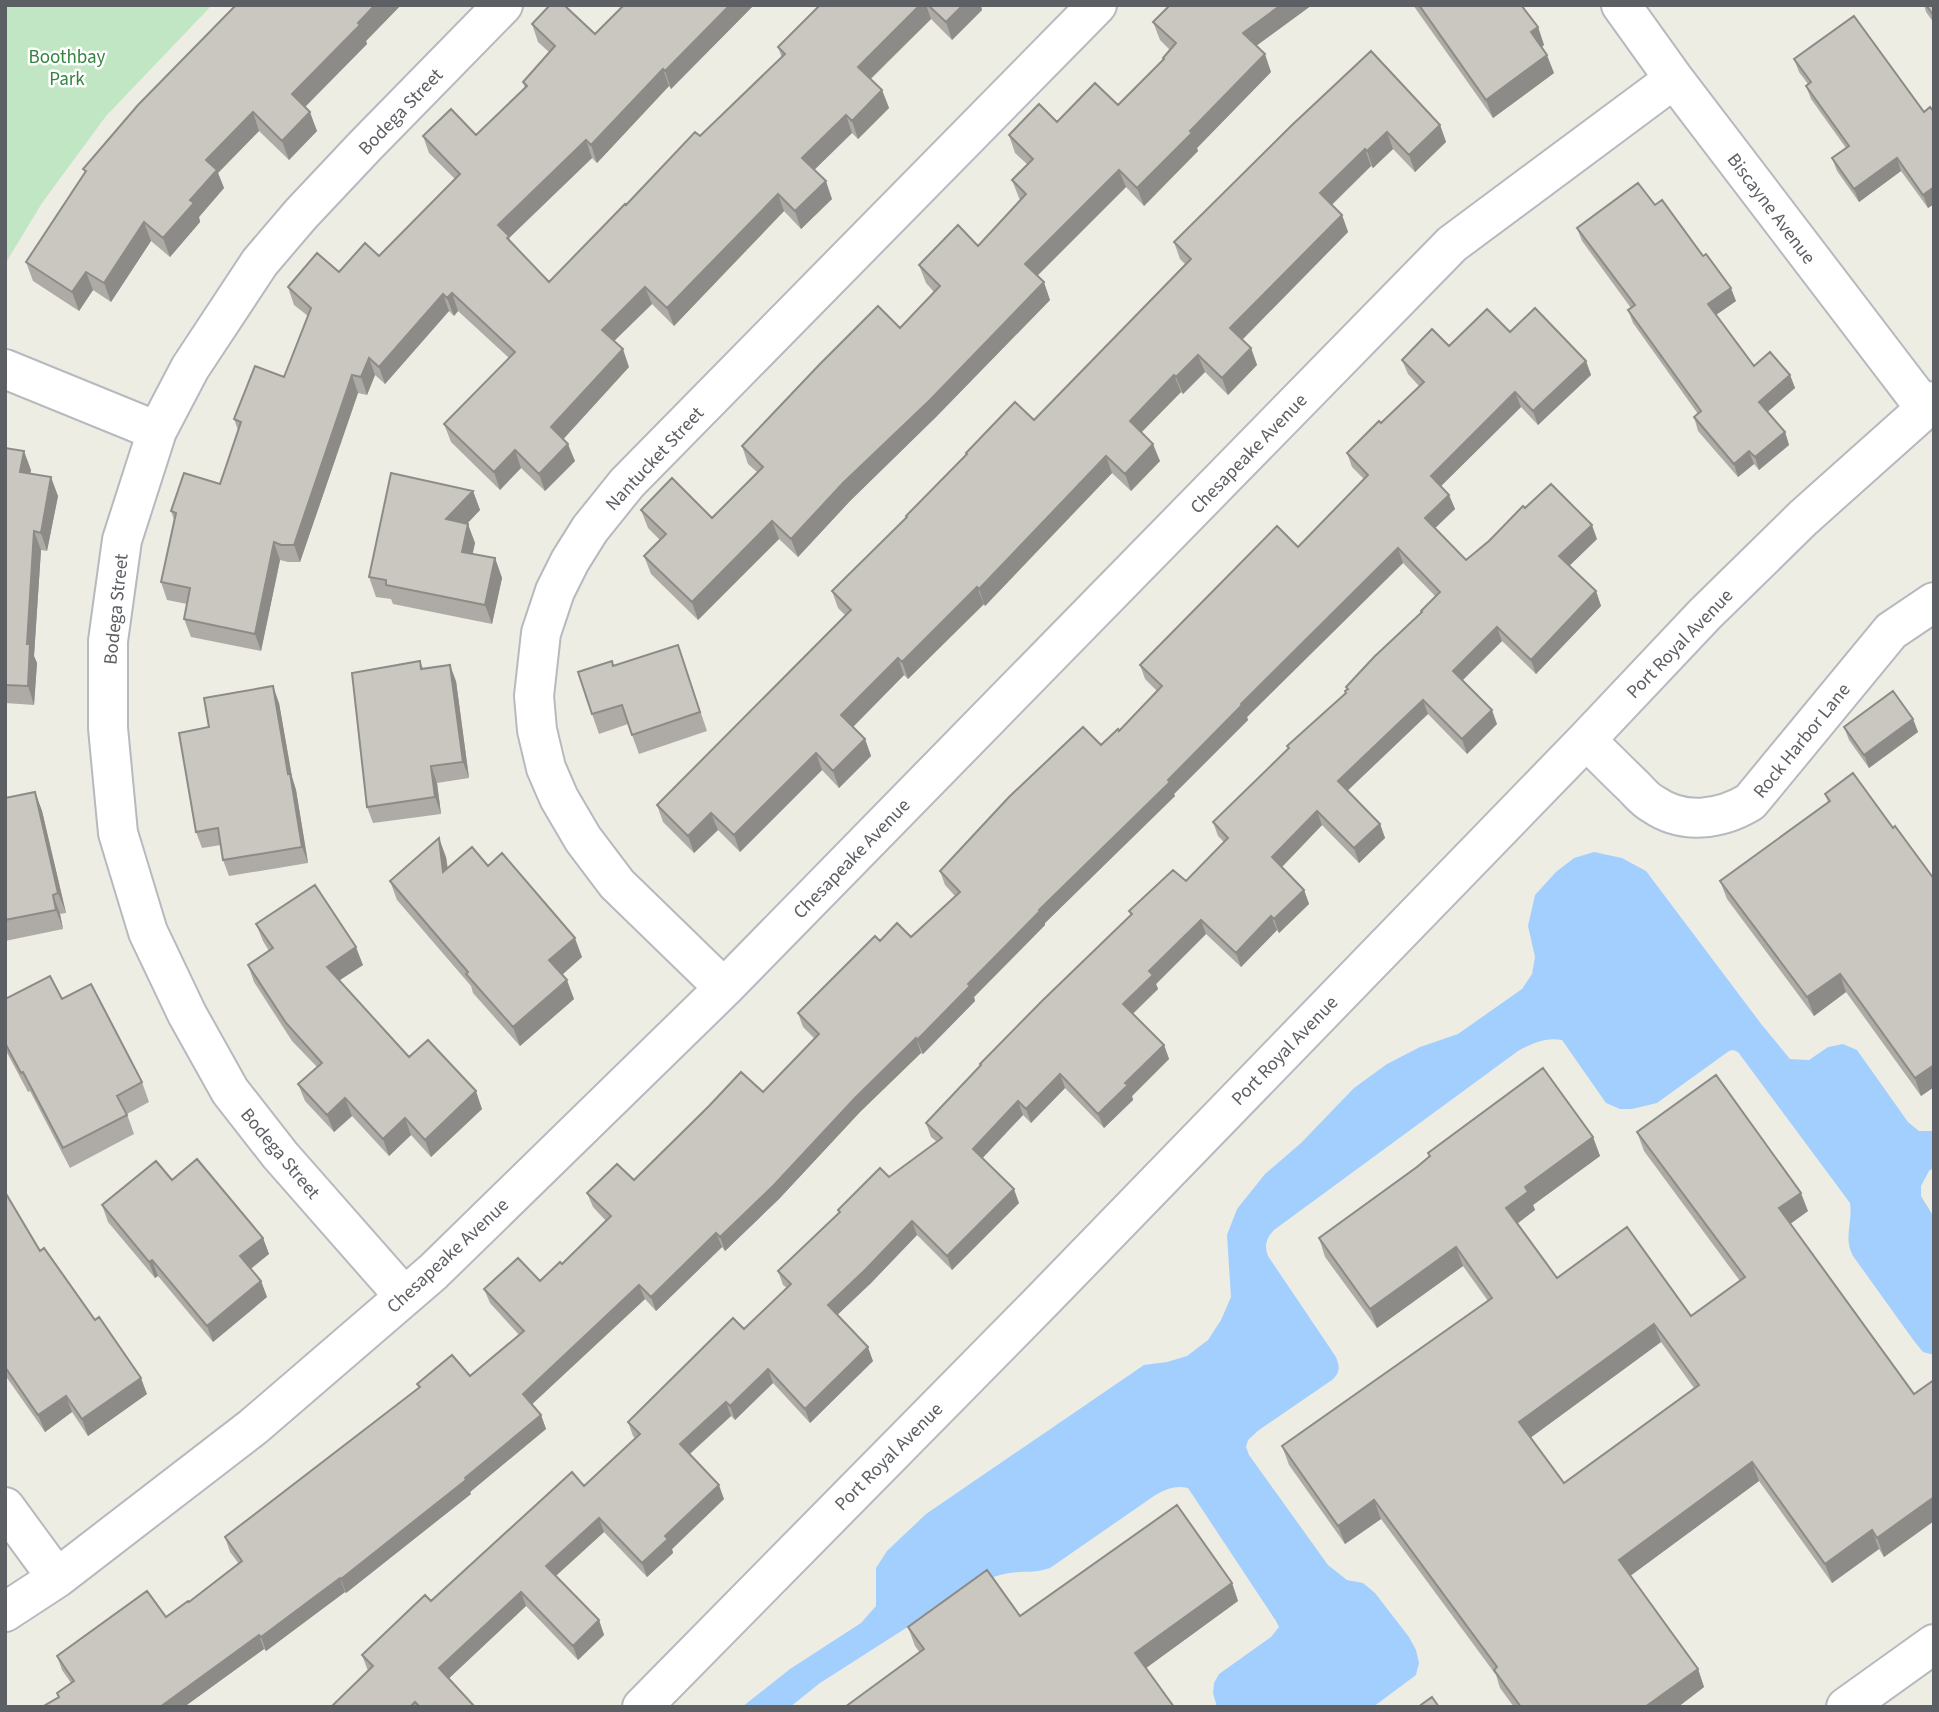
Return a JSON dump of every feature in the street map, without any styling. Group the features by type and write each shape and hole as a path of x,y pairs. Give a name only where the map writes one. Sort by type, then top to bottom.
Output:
{"street":[{"name":"Bodega Street","path":"404,1296 280,1155 229,1091 187,1014 148,932 118,833 108,728 108,641 122,540 157,431 190,368 260,262 365,146 503,5"},
{"name":"Nantucket Street","path":"724,988 617,884 583,839 559,799 537,730 534,696 541,634 555,591 590,528 627,484 1097,5"},
{"name":"Biscayne Avenue","path":"1621,5 1674,79 1930,405"},
{"name":"Chesapeake Avenue","path":"5,1612 57,1578 253,1427 433,1272 724,988 1452,244 1674,79"},
{"path":"5,369 157,431"},
{"name":"Port Royal Avenue","path":"642,1707 1041,1302 1725,594 1804,518 1930,405"},
{"name":"Rock Harbor Lane","path":"1586,740 1652,804 1676,816 1702,818 1737,810 1750,802 1891,631 1934,602"},
{"path":"5,1507 57,1578"},
{"path":"1846,1707 1934,1644"}],"green space":[{"name":"Boothbay Park","path":"5,5 212,5 106,116 42,203 5,264"}],"water":[{"path":"1594,852 1622,858 1646,871 1790,1059 1809,1060 1828,1047 1843,1044 1857,1050 1908,1122 1919,1131 1934,1131 1934,1167 1921,1186 1921,1196 1934,1217 1934,1355 1923,1352 1914,1341 1853,1256 1848,1236 1850,1203 1738,1052 1729,1051 1657,1103 1620,1109 1606,1103 1562,1040 1539,1041 1518,1051 1274,1230 1266,1242 1268,1256 1336,1357 1338,1370 1332,1380 1259,1430 1248,1440 1246,1447 1249,1455 1328,1565 1347,1580 1363,1583 1375,1593 1409,1637 1419,1663 1416,1675 1373,1707 1217,1707 1213,1693 1219,1674 1271,1637 1279,1627 1188,1488 1178,1487 1154,1496 1050,1568 1014,1572 975,1584 820,1683 790,1707 742,1707 790,1669 861,1623 876,1606 876,1568 887,1551 926,1514 1144,1365 1187,1356 1208,1340 1231,1297 1227,1235 1237,1209 1265,1174 1301,1143 1354,1088 1387,1064 1420,1047 1458,1034 1522,989 1532,974 1535,957 1528,926 1535,895 1556,872 1574,858"}],"building":[{"path":"236,5 375,5 358,23 360,25 292,94 310,112 282,141 253,112 206,160 217,170 190,200 194,203 163,238 144,222 104,283 86,272 72,292 26,262 86,171 83,169 138,105"},
{"path":"550,5 564,5 595,34 624,5 730,5 665,71 663,69 591,145 586,140 498,225 549,282 695,132 700,136 785,54 778,47 820,5 920,5 858,67 882,90 852,121 846,115 802,158 826,181 795,211 778,194 667,308 645,287 602,330 623,349 551,427 568,444 539,474 515,450 494,472 444,424 515,352 452,293 447,298 443,294 379,367 369,358 361,377 352,375 294,545 274,542 255,634 184,619 190,588 161,582 176,513 171,511 184,473 220,484 241,422 234,419 255,366 284,377 311,308 288,287 317,253 339,272 365,243 379,256 460,174 423,136 451,109 476,135 527,86 523,82 555,46 532,24"},
{"path":"928,5 963,5 946,22"},
{"path":"1170,5 1281,5 1243,33 1265,54 1137,188 1119,170 1025,264 1044,282 930,400 843,483 791,539 772,521 692,602 644,556 666,534 641,510 672,478 712,518 763,467 742,446 819,365 878,306 900,328 940,286 919,265 958,225 978,246 1026,194 1012,180 1033,159 1009,135 1039,104 1057,122 1095,83 1118,105 1164,59 1176,43 1153,22"},
{"path":"1419,5 1521,5 1538,27 1531,32 1547,55 1486,100"},
{"path":"1926,5 1934,5 1934,16"},
{"path":"1854,16 1924,112 1930,107 1934,112 1934,187 1923,195 1897,158 1854,189 1832,158 1849,146 1806,86 1811,82 1794,59"},
{"path":"1371,51 1440,125 1409,155 1387,132 1367,151 1365,149 1320,193 1342,215 1230,328 1251,348 1222,378 1198,355 1176,377 1174,375 1130,421 1153,444 1125,474 1106,456 979,589 977,587 902,662 898,658 841,715 865,739 833,771 816,753 734,835 711,813 688,836 657,805 851,610 832,591 907,517 1015,402 1034,420 1191,259 1174,242"},
{"path":"1638,183 1655,205 1662,200 1703,256 1706,254 1731,288 1708,304 1754,366 1770,352 1790,375 1759,402 1785,432 1755,457 1749,451 1734,464 1694,417 1701,411 1628,310 1635,305 1577,228"},
{"path":"1535,308 1586,361 1533,411 1515,392 1431,476 1449,495 1425,518 1466,560 1523,506 1525,508 1551,484 1592,525 1559,556 1596,591 1531,660 1497,627 1453,671 1492,710 1462,739 1423,700 1338,781 1380,824 1354,848 1317,811 1272,857 1304,890 1274,919 1271,916 1236,953 1201,920 1149,971 1153,975 1123,1004 1164,1045 1098,1114 1060,1074 1026,1109 1018,1101 973,1149 1014,1189 947,1256 912,1221 828,1305 868,1347 805,1409 768,1369 730,1406 726,1402 680,1444 719,1485 665,1536 668,1539 642,1563 599,1518 546,1566 599,1620 573,1646 521,1592 439,1668 475,1707 420,1707 415,1702 410,1707 331,1707 373,1666 362,1655 425,1595 431,1601 572,1472 584,1486 640,1434 628,1422 733,1318 744,1329 791,1284 778,1271 840,1212 838,1210 880,1168 889,1177 942,1138 926,1123 1042,1001 1132,914 1129,911 1173,870 1186,881 1228,838 1213,822 1289,748 1287,746 1346,693 1346,687 1440,592 1398,548 1241,704 1168,780 1170,782 1039,910 968,984 970,986 855,1098 774,1185 720,1237 716,1233 651,1297 639,1285 523,1394 541,1415 465,1478 466,1480 341,1579 160,1707 42,1707 59,1697 57,1693 74,1681 57,1656 147,1591 166,1617 189,1602 242,1561 225,1537 420,1387 417,1384 452,1355 470,1376 524,1331 484,1289 518,1258 540,1281 560,1262 562,1264 611,1216 587,1193 617,1164 634,1180 741,1072 763,1092 819,1034 798,1013 875,936 880,941 897,923 911,937 960,892 940,871 1009,797 1083,727 1101,745 1118,729 1119,731 1162,686 1140,665 1277,526 1298,547 1368,475 1347,453 1424,382 1402,360 1432,329 1449,346 1487,309 1510,332"},
{"path":"5,448 24,451 20,472 51,477 41,533 34,531 27,644 30,644 28,686 5,685"},
{"path":"391,473 473,491 446,519 468,524 462,552 495,558 485,605 386,585 386,580 369,577"},
{"path":"678,645 700,712 632,735 622,705 592,714 578,672 612,661 613,666"},
{"path":"420,661 421,669 450,665 463,762 431,766 435,797 367,807 352,673"},
{"path":"273,686 302,847 223,860 218,828 196,832 179,733 209,727 204,698"},
{"path":"1893,691 1913,719 1864,755 1844,727"},
{"path":"1853,773 1934,879 1934,1065 1915,1078 1840,974 1807,997 1720,881 1830,801 1825,794"},
{"path":"35,792 58,893 53,895 56,910 5,920 5,798"},
{"path":"439,838 443,872 472,847 488,866 502,853 575,938 549,960 567,980 513,1027 390,881"},
{"path":"315,885 356,947 327,967 409,1057 428,1040 476,1091 425,1140 405,1118 383,1139 345,1098 327,1115 298,1084 322,1063 286,1023 248,965 273,948 256,924"},
{"path":"50,976 62,999 91,984 142,1082 117,1096 127,1115 63,1148 5,1043 5,999"},
{"path":"1543,1068 1593,1137 1525,1187 1528,1192 1506,1208 1557,1278 1627,1227 1691,1316 1745,1277 1637,1132 1716,1075 1801,1193 1779,1208 1914,1394 1934,1380 1934,1497 1877,1538 1872,1530 1825,1564 1752,1462 1619,1560 1698,1669 1645,1707 1521,1707 1494,1670 1497,1667 1374,1500 1338,1526 1282,1446 1492,1298 1456,1247 1370,1309 1319,1238 1417,1167 1430,1156 1428,1153","holes":["1654,1324 1699,1385 1564,1483 1519,1422"]},
{"path":"197,1159 263,1238 240,1256 261,1281 207,1326 102,1205 156,1161 172,1180"},
{"path":"5,1192 40,1251 44,1248 95,1320 99,1317 141,1378 82,1419 66,1396 38,1415 5,1367"},
{"path":"1177,1505 1232,1583 1135,1653 1174,1707 845,1707 924,1649 908,1627 987,1570 1020,1616"},
{"path":"1432,1697 1439,1707 1418,1707"}]}
